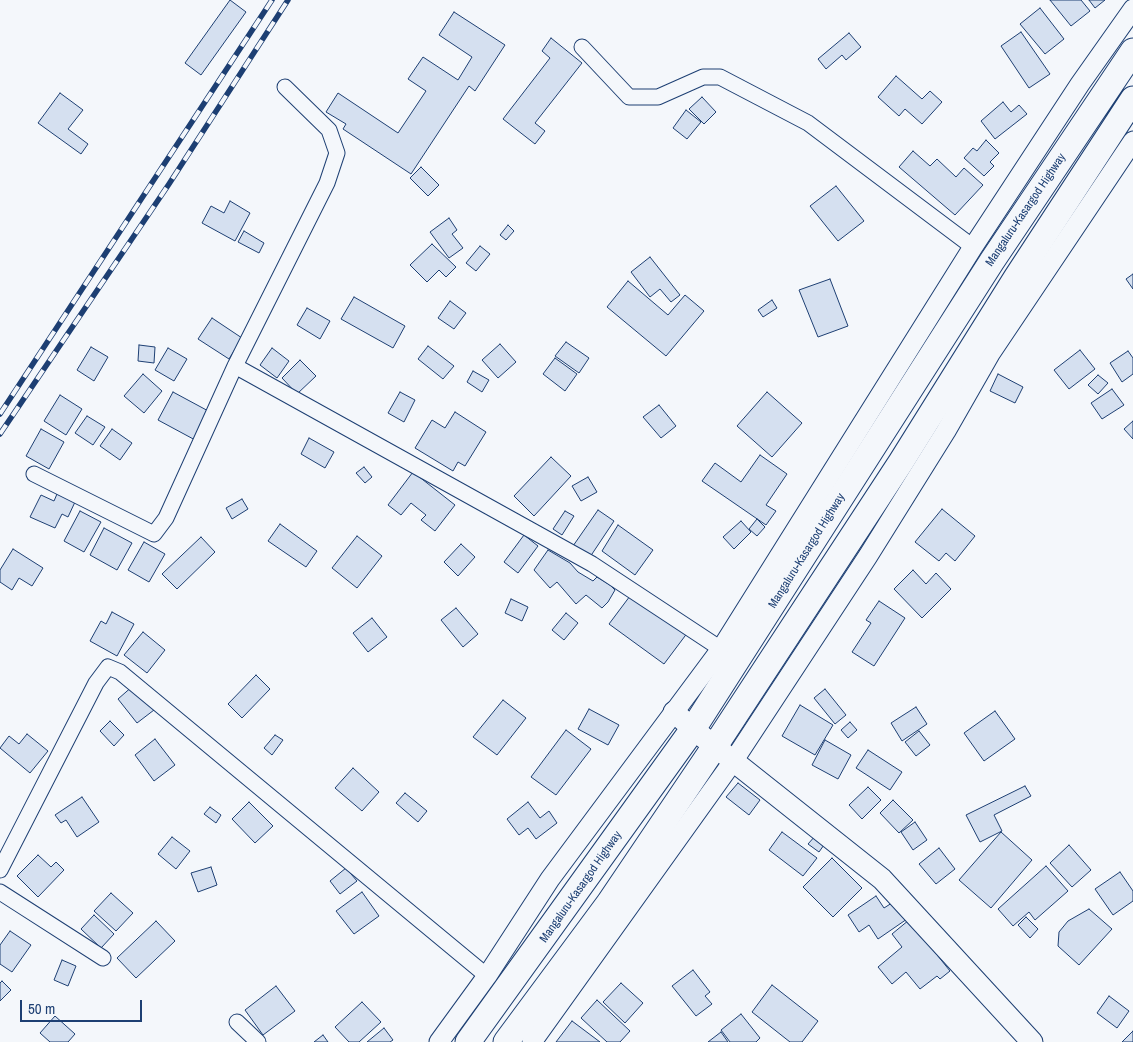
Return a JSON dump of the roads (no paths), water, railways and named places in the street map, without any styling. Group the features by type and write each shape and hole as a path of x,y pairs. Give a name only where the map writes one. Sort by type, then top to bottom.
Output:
{"highway":[{"name":"Mangaluru-Kasargod Highway","path":"468,1042 693,729 986,269 1133,51"},
{"path":"506,1042 609,903 725,753 901,462 1016,278 1133,99"}],"main road":[{"path":"674,712 882,879 1032,1042"}],"street":[{"path":"439,1042 487,976 550,879 721,649 973,247 1080,84 1133,9"},
{"path":"582,47 629,97 658,97 703,77 720,76 808,123 973,247"},
{"path":"34,474 154,534 166,518 235,366 327,183 337,153 329,130 286,86"},
{"path":"532,1042 725,753 868,556 946,431 990,354 1133,141"},
{"path":"235,366 592,564 721,649"},
{"path":"0,870 96,683 108,667 120,672 487,976"},
{"path":"0,892 103,958"},
{"path":"237,1022 258,1042"}],"railway":[{"path":"0,414 272,0"},
{"path":"0,434 169,184 288,0"}]}
